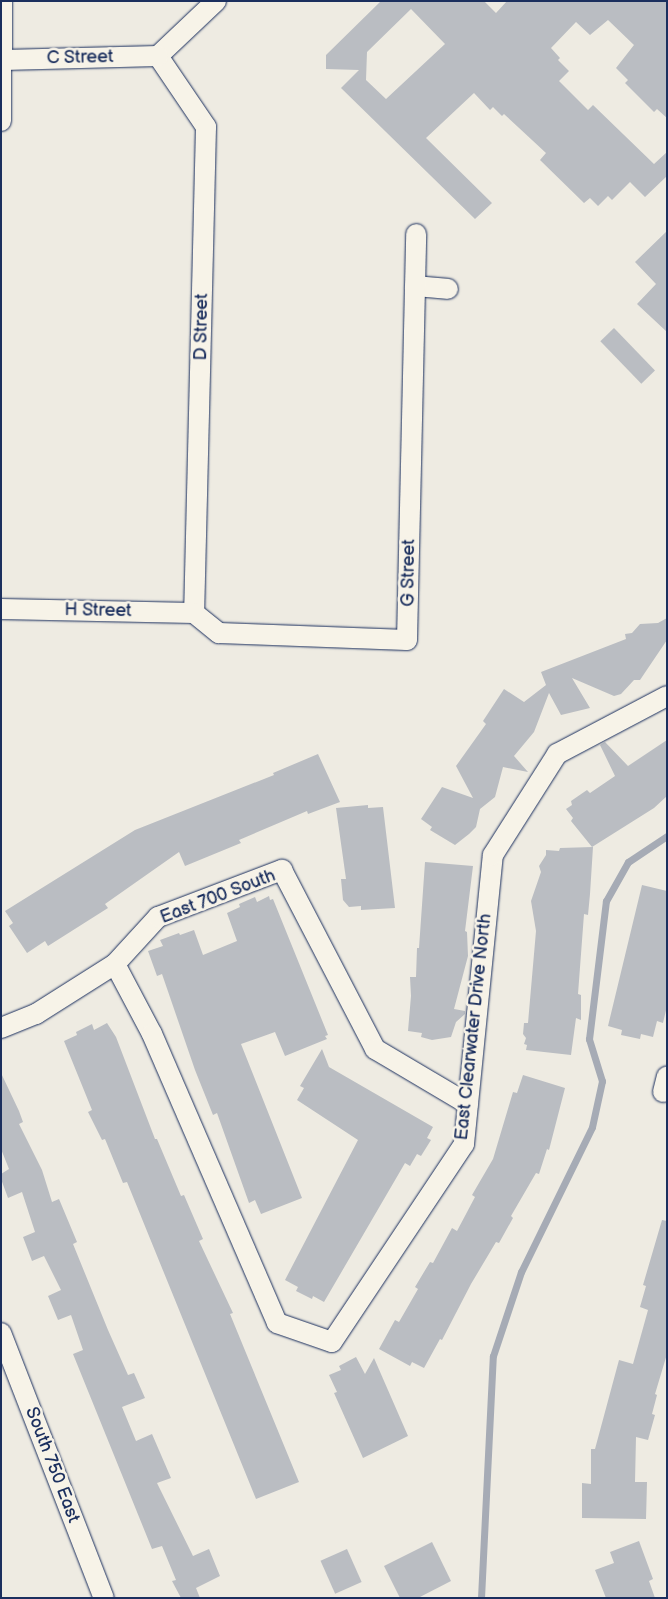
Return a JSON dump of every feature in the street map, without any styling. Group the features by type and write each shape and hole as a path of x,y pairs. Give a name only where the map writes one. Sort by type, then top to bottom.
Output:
{"street":[{"path":"1,121 2,1"},
{"path":"158,56 216,1"},
{"name":"C Street","path":"2,60 158,56"},
{"name":"D Street","path":"158,56 206,127 194,613"},
{"name":"G Street","path":"194,613 219,633 407,640 416,234"},
{"path":"415,286 448,290"},
{"name":"H Street","path":"1,609 194,613"},
{"name":"East Clearwater Drive North","path":"115,964 152,1034 277,1323 332,1342 464,1144 492,855 557,754 667,696"},
{"name":"East 700 South","path":"1,1028 36,1014 115,964 158,917 282,870 375,1049 468,1104"},
{"name":"South 750 East","path":"1,1333 104,1598"}],"building":[{"path":"381,1 484,1 496,13 507,1 667,1 667,118 657,109 654,112 625,83 628,80 616,68 634,45 608,20 590,35 576,22 551,48 560,58 558,60 569,71 559,81 588,110 593,105 654,164 667,152 667,176 645,197 630,182 612,200 608,196 598,206 590,198 584,203 540,160 546,153 504,114 502,116 493,107 490,110 474,93 426,138 492,203 475,219 341,88 359,70 326,69 326,55","holes":["411,9 445,44 386,99 366,80 367,52"]},
{"path":"667,231 667,332 637,304 656,284 635,262"},
{"path":"614,328 655,370 641,384 600,341"},
{"path":"667,618 667,640 640,680 634,680 621,694 614,696 572,678 590,708 561,715 549,693 534,732 514,756 528,772 503,767 495,797 480,809 476,827 469,834 455,845 430,830 432,827 421,819 442,787 473,798 456,766 486,724 483,721 504,689 524,702 546,685 541,672 626,639 625,634 632,633 640,624 658,623"},
{"path":"667,740 667,796 654,808 592,847 571,821 573,818 566,809 572,805 571,801 587,790 590,793 615,776 600,745 605,742 628,766"},
{"path":"318,754 340,802 308,814 307,811 239,840 241,843 185,866 179,852 105,904 108,908 48,946 45,941 27,953 9,926 13,923 5,911 135,830 274,775 273,773"},
{"path":"368,805 368,808 383,807 395,908 361,910 361,906 349,907 343,900 341,879 346,879 336,808"},
{"path":"593,847 588,915 584,914 578,994 581,995 581,1020 576,1018 571,1055 526,1050 527,1045 524,1044 526,1038 523,1034 524,1023 528,1023 536,931 531,901 541,872 539,866 546,855 546,850 559,851 560,848"},
{"path":"425,862 473,866 465,931 467,932 468,956 454,1009 465,1011 465,1014 456,1022 451,1037 432,1040 421,1037 422,1033 408,1031 411,996 410,977 416,977"},
{"path":"642,885 667,891 667,1006 663,1023 657,1021 653,1037 641,1034 640,1039 621,1035 622,1030 608,1026"},
{"path":"269,896 270,900 273,899 328,1035 325,1036 327,1039 285,1056 275,1032 241,1044 302,1198 261,1214 255,1200 249,1203 217,1113 213,1115 195,1070 162,974 157,976 148,951 163,946 160,940 194,930 203,955 237,941 227,913 240,907 239,904 255,897 257,902"},
{"path":"107,1023 116,1037 155,1139 157,1139 181,1196 184,1195 203,1239 199,1241 233,1313 230,1314 299,1482 256,1499 127,1182 123,1183 105,1139 102,1140 88,1112 92,1110 64,1041 77,1035 76,1032 92,1024 94,1030"},
{"path":"322,1049 329,1067 433,1127 427,1138 431,1140 421,1156 417,1154 410,1166 405,1163 324,1302 313,1296 312,1299 296,1291 298,1287 285,1280 358,1140 297,1100 304,1088 300,1086"},
{"path":"1,1073 19,1111 23,1122 19,1124 42,1170 52,1202 59,1199 77,1242 73,1244 108,1330 128,1375 134,1373 145,1398 122,1407 136,1441 152,1434 171,1478 157,1483 193,1556 209,1549 220,1576 196,1588 200,1598 181,1598 172,1581 176,1580 162,1546 152,1549 73,1354 83,1350 71,1315 58,1320 48,1296 61,1290 44,1256 32,1261 23,1237 35,1232 22,1192 8,1198 1,1179 1,1174 9,1169 1,1149"},
{"path":"523,1075 565,1088 549,1150 547,1149 539,1174 536,1173 511,1216 513,1218 499,1243 496,1242 471,1284 442,1340 440,1339 424,1368 412,1362 410,1366 379,1349 395,1320 399,1322 418,1289 415,1287 430,1262 433,1263 452,1228 457,1231 475,1197 472,1195 493,1159 513,1092 517,1093"},
{"path":"662,1220 667,1221 667,1354 655,1394 657,1395 652,1414 655,1415 648,1440 636,1437 635,1482 647,1482 646,1519 582,1518 582,1483 591,1484 591,1449 595,1449 619,1360 633,1364 648,1310 640,1307 646,1286 643,1285"},
{"path":"356,1357 365,1374 374,1358 408,1436 363,1458 334,1393 337,1392 329,1375 341,1370 339,1366"},
{"path":"639,1541 653,1579 649,1581 655,1598 606,1598 595,1570 614,1563 610,1552"},
{"path":"432,1542 451,1581 418,1598 400,1598 384,1566"},
{"path":"347,1549 362,1582 335,1594 321,1561"}],"waterway":[{"path":"481,1598 493,1356 521,1272 592,1127 602,1081 589,1039 606,901 628,862 667,836"}]}
